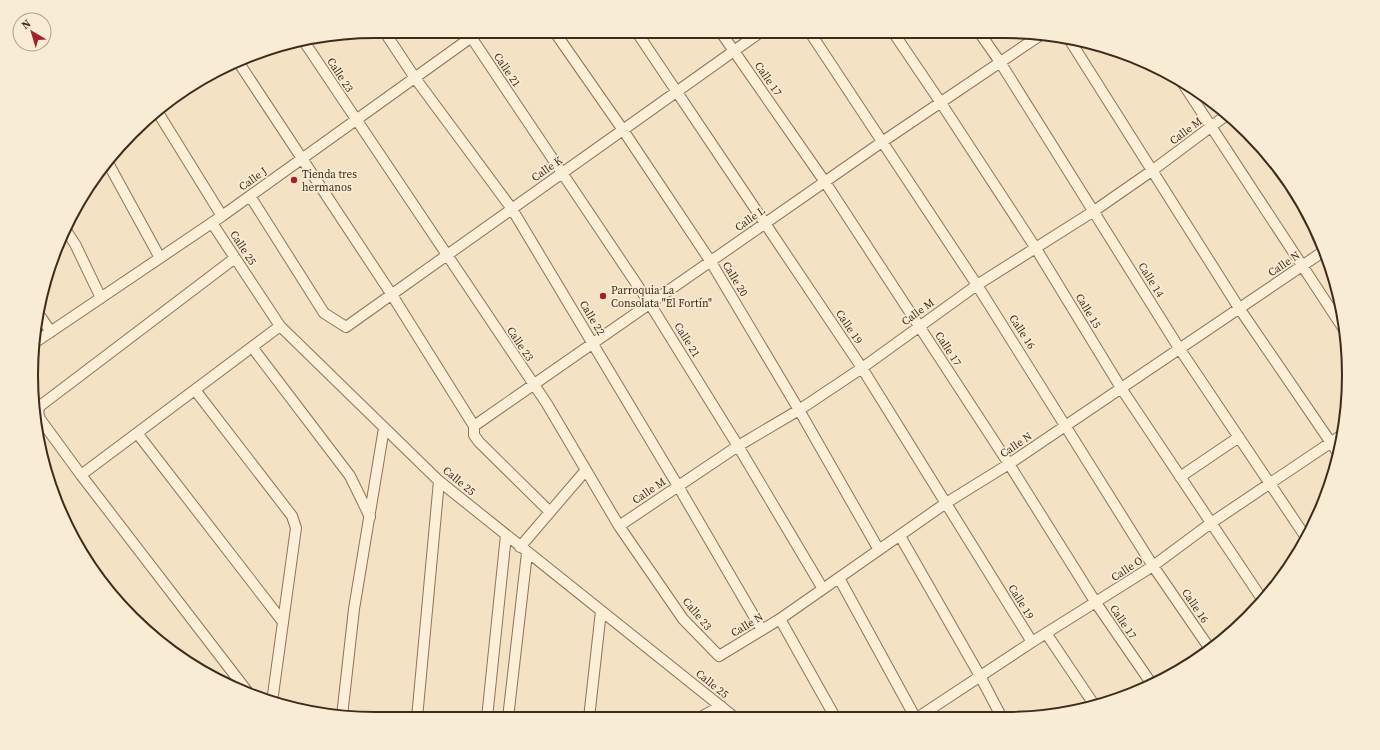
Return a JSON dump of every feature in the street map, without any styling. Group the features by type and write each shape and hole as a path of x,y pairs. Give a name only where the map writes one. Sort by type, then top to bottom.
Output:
{"street":[{"name":"Calle 22","path":"389,38 415,78 512,209 594,344 762,630"},
{"name":"Calle J","path":"40,339 222,216 415,78 464,38"},
{"name":"Calle 21","path":"472,38 650,304 738,446 823,589"},
{"name":"Calle 20","path":"559,38 623,130 711,262 799,410 879,550"},
{"name":"Calle 19","path":"641,38 862,368 1032,642"},
{"name":"Calle 17","path":"725,38 825,182 1009,464 1096,603 1149,679"},
{"name":"Calle K","path":"250,196 324,314 346,327 752,38"},
{"name":"Calle 16","path":"813,38 977,285 1153,566 1207,644"},
{"name":"Calle 15","path":"897,38 1035,248 1121,388 1259,595"},
{"name":"Calle 14","path":"983,38 1000,62 1179,348 1303,533"},
{"name":"Calle L","path":"474,426 594,344 882,142 1034,40"},
{"path":"1072,44 1239,308 1334,448"},
{"name":"Calle 23","path":"306,45 534,385 618,526 683,619 719,656"},
{"path":"242,66 392,295 474,426 474,435 478,442 549,512"},
{"path":"1189,93 1337,320"},
{"path":"160,116 222,216"},
{"name":"Calle M","path":"618,526 738,446 799,410 862,368 977,285 1094,211 1153,170 1222,118"},
{"path":"110,167 160,258"},
{"name":"Calle 25","path":"212,223 280,326 439,481 728,712"},
{"path":"69,235 101,298"},
{"name":"Calle N","path":"719,656 780,619 946,503 1009,464 1319,254"},
{"path":"40,406 235,258"},
{"path":"43,320 51,332"},
{"path":"81,475 280,326"},
{"path":"252,346 350,476 370,517"},
{"path":"195,390 292,516 296,528 273,696"},
{"path":"41,421 81,475 242,684"},
{"path":"343,710 354,609 384,428"},
{"path":"137,433 283,622"},
{"path":"1180,477 1239,437"},
{"name":"Calle O","path":"926,712 1032,642 1153,566 1211,523 1336,439"},
{"path":"509,712 524,550 549,512 586,470"},
{"path":"418,712 439,481"},
{"path":"488,712 506,535"},
{"path":"900,536 999,712"},
{"path":"839,578 913,712"},
{"path":"590,712 601,611"},
{"path":"780,619 832,712"},
{"path":"1046,633 1092,701"},
{"path":"710,712 721,706"}],"place":[{"name":"Tienda tres hermanos","path":"294,180"},
{"name":"Parroquia La Consolata \"El Fortín\"","path":"603,296"}]}
